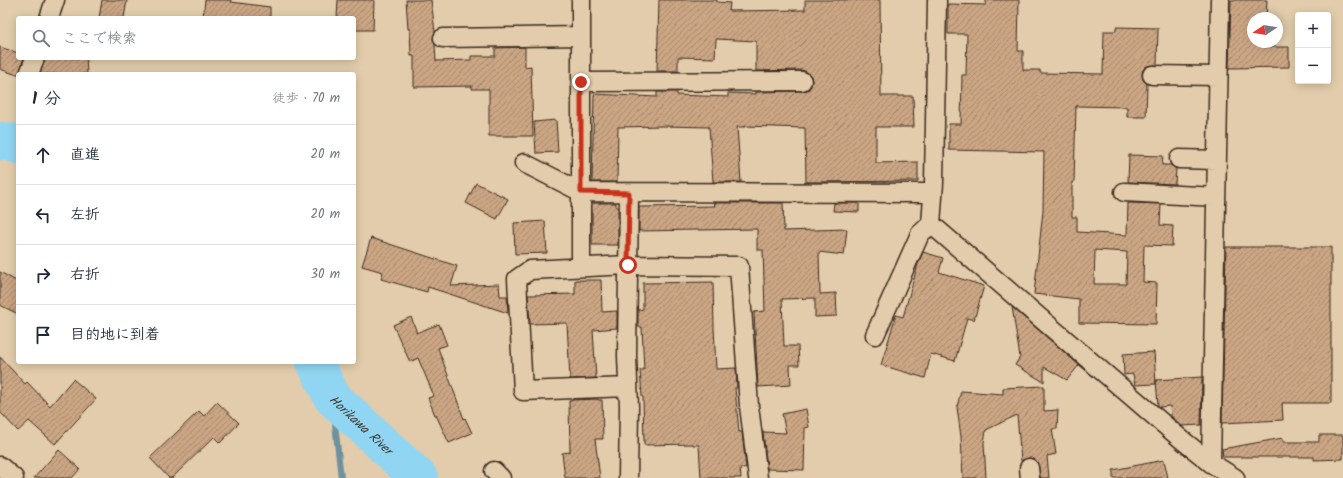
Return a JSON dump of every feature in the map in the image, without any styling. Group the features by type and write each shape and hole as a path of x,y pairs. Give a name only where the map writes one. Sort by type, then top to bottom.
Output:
{"street":[{"path":"50,16 55,0"},
{"path":"581,0 581,267"},
{"path":"875,335 920,234 931,224 933,193 936,0"},
{"path":"1211,462 1220,0"},
{"path":"443,38 581,36"},
{"path":"30,72 34,60"},
{"path":"1152,75 1218,76"},
{"path":"581,82 802,81"},
{"path":"1179,159 1216,160"},
{"path":"524,163 581,192 933,193"},
{"path":"1124,192 1216,197"},
{"path":"628,478 629,407 627,356 629,193"},
{"path":"931,224 1175,434 1211,462 1235,478"},
{"path":"628,387 523,391 517,279 530,270 581,267 628,265 739,266 749,406 758,478"},
{"path":"0,466 14,478"}],"building":[{"path":"102,0 127,0 124,16 99,16"},
{"path":"205,0 231,0 231,2 270,7 270,16 203,16"},
{"path":"338,0 374,0 373,30 356,30 356,16 337,16"},
{"path":"406,0 431,0 435,32 433,39 436,61 471,60 471,56 495,56 495,48 525,47 525,67 531,66 533,136 489,136 489,89 472,89 472,86 414,87 414,56 411,56 410,29 408,29"},
{"path":"659,0 717,0 717,2 730,3 729,11 805,10 805,0 880,0 881,96 913,96 914,127 876,127 876,163 918,162 918,181 806,182 805,128 745,126 737,127 741,182 713,182 709,127 663,126 618,127 617,182 592,182 594,94 657,97 657,92 677,92 677,95 728,97 728,93 756,94 756,92 802,91 808,90 811,86 811,76 802,70 756,71 756,41 716,39 715,58 678,57 678,71 657,71"},
{"path":"986,0 1019,0 1018,51 1023,51 1023,70 1040,70 1040,73 1103,74 1104,31 1116,31 1116,27 1158,28 1157,65 1147,66 1143,70 1142,74 1143,80 1147,84 1146,117 1127,117 1127,107 1076,106 1074,182 1072,182 1072,217 1077,217 1077,232 1127,235 1128,203 1161,204 1160,225 1173,226 1172,246 1144,245 1143,282 1157,283 1156,324 1079,323 1079,299 1034,294 1043,211 1044,152 949,150 949,124 961,124 962,75 966,75 967,34 948,34 948,4 986,5","holes":["1095,250 1127,252 1126,284 1094,284"]},
{"path":"1231,0 1267,0 1266,12 1247,12 1247,48 1289,47 1289,67 1229,68"},
{"path":"0,47 16,52 16,60 23,60 20,72 16,72 16,74 0,69"},
{"path":"44,60 86,60 87,72 41,72"},
{"path":"556,120 558,152 536,153 534,122"},
{"path":"1129,155 1163,156 1162,165 1171,165 1176,169 1175,184 1128,182"},
{"path":"476,183 508,199 497,219 466,203"},
{"path":"592,203 616,203 616,207 618,207 618,245 592,245"},
{"path":"714,203 783,203 784,231 847,229 844,255 819,252 820,294 836,293 837,316 815,317 815,298 782,299 784,346 798,346 799,365 790,365 791,385 758,387 754,312 765,311 763,250 757,250 757,229 639,231 639,207 715,206"},
{"path":"834,203 859,203 859,212 833,211"},
{"path":"545,221 547,253 515,254 514,223"},
{"path":"371,238 457,266 451,286 499,284 500,296 507,296 508,313 428,287 427,292 381,279 383,272 362,266"},
{"path":"1226,247 1331,247 1331,403 1282,403 1283,420 1222,423"},
{"path":"923,252 943,258 939,272 984,286 974,320 967,318 955,361 931,354 925,378 881,365 896,315 903,317 918,264"},
{"path":"0,272 16,281 16,313 0,305"},
{"path":"575,280 601,280 602,312 617,311 617,328 593,330 596,378 570,379 567,323 530,324 528,295 575,294"},
{"path":"713,282 716,369 736,368 737,388 735,388 739,432 742,432 746,468 740,468 741,478 701,478 699,445 644,445 643,397 640,370 644,370 642,327 638,327 638,310 643,309 643,283"},
{"path":"1012,307 1079,365 1067,380 1044,367 1044,382 1015,365 1020,357"},
{"path":"411,317 416,333 439,324 447,345 438,348 464,419 465,418 472,433 449,443 428,398 434,396 418,358 410,362 393,325"},
{"path":"1154,352 1156,384 1135,385 1133,374 1124,375 1123,354"},
{"path":"0,357 25,384 27,382 50,406 73,379 96,399 55,444 29,421 18,431 0,412"},
{"path":"1202,377 1201,425 1182,426 1171,416 1170,406 1158,406 1156,380"},
{"path":"1044,386 1044,411 1058,410 1057,429 1052,429 1056,454 1047,456 1049,478 1040,478 1039,467 1034,459 1028,458 1021,461 1017,415 986,430 984,443 986,478 963,478 961,437 957,407 961,391 1003,394 1003,388"},
{"path":"602,400 603,439 595,439 600,478 565,478 562,453 570,452 569,401"},
{"path":"217,402 239,423 220,443 214,437 172,478 169,478 150,458 199,411 204,416"},
{"path":"806,409 809,427 805,428 804,470 767,469 763,432 786,433 782,414"},
{"path":"1319,435 1343,435 1343,459 1314,460 1314,457 1223,457 1222,449 1283,438 1283,442 1319,442"},
{"path":"59,450 80,469 72,478 34,478"},
{"path":"1164,460 1168,478 1113,478 1113,470"}],"waterway":[{"name":"Horikawa River","path":"0,141 16,144"},
{"name":"Horikawa River","path":"316,364 332,397 419,478"},
{"path":"332,397 341,478"}],"route":[{"path":"581,82 581,192 629,193 628,265"}]}
